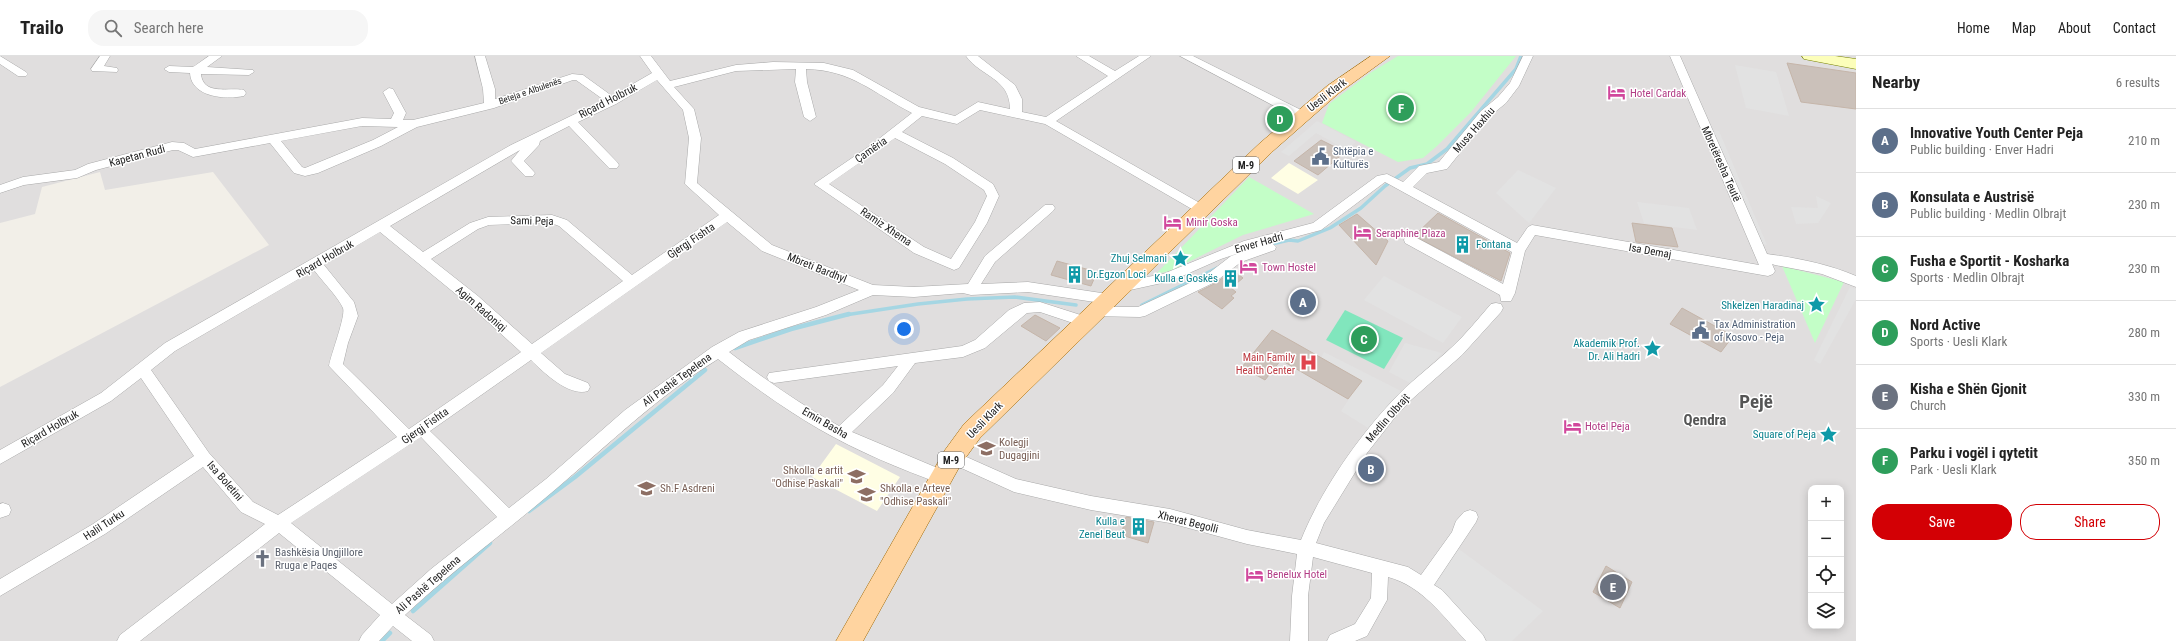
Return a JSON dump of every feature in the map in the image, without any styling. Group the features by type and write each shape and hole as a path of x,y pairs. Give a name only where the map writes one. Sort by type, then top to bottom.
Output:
{"main road":[{"name":"Uesli Klark","path":"849,641 953,457 972,431 1248,162 1301,115 1357,71 1382,56"},
{"path":"1809,56 1856,64"}],"street":[{"path":"105,56 96,69 113,70"},
{"path":"195,70 217,56"},
{"name":"Beteja e Albulenës","path":"480,56 489,89 490,104 572,77 580,77 612,101"},
{"name":"Mbreti Bardhyl","path":"646,56 667,86 688,109 695,138 691,184 767,248 872,290 914,292 1028,287 1102,305"},
{"path":"971,56 1012,87 1016,99 1016,115"},
{"path":"1081,56 1115,76"},
{"path":"1048,121 1146,56"},
{"path":"1185,56 1301,115"},
{"name":"Musa Haxhiu","path":"1397,183 1423,170 1443,166 1485,114 1502,100 1515,84 1528,56"},
{"name":"Mbretëresha Teutë","path":"1675,56 1712,146 1766,265"},
{"path":"0,59 22,74"},
{"path":"667,86 736,68 798,62 824,66 849,72 920,112 957,120 978,106 1048,121 1201,209"},
{"path":"798,62 810,117"},
{"path":"169,70 249,72"},
{"path":"195,70 195,78 200,86 211,93 240,92"},
{"name":"Riçard Holbruk","path":"0,458 106,397 143,370 170,347 539,136 612,101 659,74"},
{"path":"389,92 400,114 396,122"},
{"name":"Kapetan Rudi","path":"273,139 298,170 305,172 314,170 377,143 413,124 490,104"},
{"name":"Çamëria","path":"820,184 894,133 920,112"},
{"path":"570,120 613,165"},
{"name":"Kapetan Rudi","path":"0,189 24,181 77,174 92,167 172,146 180,146 193,153 362,122 396,122 413,124"},
{"path":"894,133 949,161 990,187 993,196 992,200 980,224 954,265 967,289 990,259 1049,208"},
{"path":"529,173 517,161 532,147 539,136"},
{"name":"Enver Hadri","path":"1102,305 1216,256 1249,244 1317,227 1381,179 1397,183"},
{"path":"1397,183 1519,250 1507,295 1410,240"},
{"name":"Ramiz Xhema","path":"820,184 872,217 919,250 954,265"},
{"name":"Gjergj Fishta","path":"126,641 279,523 408,438 631,281 728,215"},
{"name":"Sami Peja","path":"421,259 474,226 488,222 552,219 563,223 631,281"},
{"name":"Agim Radoniqi","path":"382,226 473,300 560,378 582,386"},
{"name":"Isa Demaj","path":"1519,250 1532,230 1766,265 1799,264 1830,271 1856,282"},
{"name":"Enver Hadri","path":"1102,305 1140,312 1210,279 1236,259 1275,246"},
{"path":"316,264 349,306 351,316 341,343 336,366 408,438"},
{"name":"Ali Pashë Tepelena","path":"368,641 393,615 437,574 509,518 580,459 630,414 717,351 744,336 821,311 872,290"},
{"path":"774,378 963,351 980,344 1014,314 1024,308 1102,305"},
{"name":"Medlin Olbrajt","path":"1298,641 1300,596 1306,548 1317,520 1371,437 1406,396 1457,351 1496,308"},
{"name":"Emin Basha","path":"717,351 758,382 841,433 907,464 942,477"},
{"path":"841,433 888,390 909,362"},
{"name":"Isa Boletini","path":"143,370 204,458 247,507 279,523 425,641"},
{"path":"428,436 509,518"},
{"name":"Xhevat Begolli","path":"953,457 1014,486 1091,503 1170,516 1247,537 1306,548 1408,575 1424,585 1436,596 1477,641"},
{"name":"Halil Turku","path":"0,588 99,529 204,458"},
{"path":"1424,585 1459,535 1462,526 1470,517"},
{"path":"1336,641 1361,630 1379,600 1380,567"}],"shaded area":[{"path":"0,56 1856,56 1856,641 0,641 0,387 269,245 213,172 105,190 100,172 42,187 35,214 0,223"},
{"path":"1735,65 1776,72 1789,116 1746,108"},
{"path":"1317,121 1356,142 1347,150 1316,133 1289,156 1281,152"},
{"path":"1710,129 1719,131 1767,245 1758,244"},
{"path":"1289,163 1318,180 1298,194 1271,178"},
{"path":"1518,170 1556,188 1529,223 1496,193"},
{"path":"1816,196 1831,203 1818,223 1796,224 1791,207 1818,208"},
{"path":"1637,202 1689,208 1697,230 1644,223"},
{"path":"1384,276 1462,317 1443,343 1364,300"},
{"path":"1850,287 1856,289 1856,299 1820,364 1814,360"},
{"path":"1405,343 1442,353 1412,384 1389,372"},
{"path":"1324,352 1401,391 1373,431 1341,411 1361,381 1321,358"},
{"name":"Shkolla e Arteve \"Odhise Paskali\"","path":"836,444 900,477 877,511 812,477"},
{"path":"1456,547 1543,611 1512,641 1481,641 1427,584"}],"green space":[{"path":"1398,56 1516,56 1471,112 1437,146 1423,158 1398,162 1322,123 1329,104 1370,73"},
{"path":"1249,177 1314,214 1243,235 1170,271 1156,274"},
{"path":"1782,266 1844,282 1815,343"},
{"path":"1345,310 1403,338 1384,369 1326,340"}],"building":[{"path":"1787,63 1856,73 1856,109 1801,102"},
{"name":"Shtëpia e Kulturës","path":"1321,140 1345,152 1318,175 1294,161"},
{"name":"Fontana","path":"1438,213 1510,253 1501,281 1414,236"},
{"name":"Seraphine Plaza","path":"1357,214 1388,241 1376,265 1339,225"},
{"path":"1632,223 1672,228 1678,247 1636,242"},
{"name":"Dr.Egzon Loci","path":"1057,261 1097,272 1091,286 1051,275"},
{"path":"1233,270 1243,278 1231,288 1236,292 1231,296 1234,298 1222,309 1198,292 1216,283"},
{"name":"Tax Administration of Kosovo - Peja","path":"1682,308 1733,336 1721,352 1670,324"},
{"path":"1035,315 1060,328 1046,341 1021,326"},
{"name":"Main Family Health Center","path":"1272,330 1362,381 1348,399 1281,360 1265,380 1242,367"},
{"name":"Kulla e Zenel Beut","path":"1126,517 1154,522 1148,543 1121,535"},
{"path":"1606,566 1632,582 1620,608 1593,592"}],"waterway":[{"path":"1268,245 1289,240 1298,241 1330,228 1361,208 1385,186 1410,168 1427,164 1447,149 1516,69 1521,56"},
{"path":"1142,305 1217,268"},
{"path":"845,315 918,304 967,299 1015,297 1076,305"},
{"path":"735,348 791,329 845,315"},
{"path":"529,511 575,477 705,370"},
{"path":"413,611 490,543"},
{"path":"382,641 390,633"}],"place":[{"name":"Hotel Cardak","path":"1617,93"},
{"name":"Parku i vogël i qytetit","path":"1401,108"},
{"name":"Nord Active","path":"1280,119"},
{"name":"Shtëpia e Kulturës","path":"1320,157"},
{"name":"Minir Goska","path":"1173,222"},
{"name":"Seraphine Plaza","path":"1363,233"},
{"name":"Fontana","path":"1463,244"},
{"name":"Zhuj Selmani","path":"1180,258"},
{"name":"Town Hostel","path":"1249,267"},
{"name":"Dr.Egzon Loci","path":"1074,274"},
{"name":"Kulla e Goskës","path":"1231,278"},
{"name":"Innovative Youth Center Peja","path":"1303,302"},
{"name":"Shkelzen Haradinaj","path":"1817,305"},
{"name":"Tax Administration of Kosovo - Peja","path":"1701,330"},
{"name":"Fusha e Sportit - Kosharka","path":"1364,339"},
{"name":"Akademik Prof. Dr. Ali Hadri","path":"1653,349"},
{"name":"Main Family Health Center","path":"1308,363"},
{"name":"Hotel Peja","path":"1572,426"},
{"name":"Square of Peja","path":"1829,434"},
{"name":"Kolegji Dugagjini","path":"986,448"},
{"name":"Konsulata e Austrisë","path":"1371,469"},
{"name":"Shkolla e artit \"Odhise Paskali\"","path":"856,476"},
{"name":"Sh.F Asdreni","path":"647,488"},
{"name":"Shkolla e Arteve \"Odhise Paskali\"","path":"867,494"},
{"name":"Kulla e Zenel Beut","path":"1138,527"},
{"name":"Bashkësia Ungjillore Rruga e Paqes","path":"262,558"},
{"name":"Benelux Hotel","path":"1254,574"},
{"name":"Kisha e Shën Gjonit","path":"1613,587"}],"district":[{"name":"Pejë","path":"1756,401"},
{"name":"Qendra","path":"1705,420"}]}
